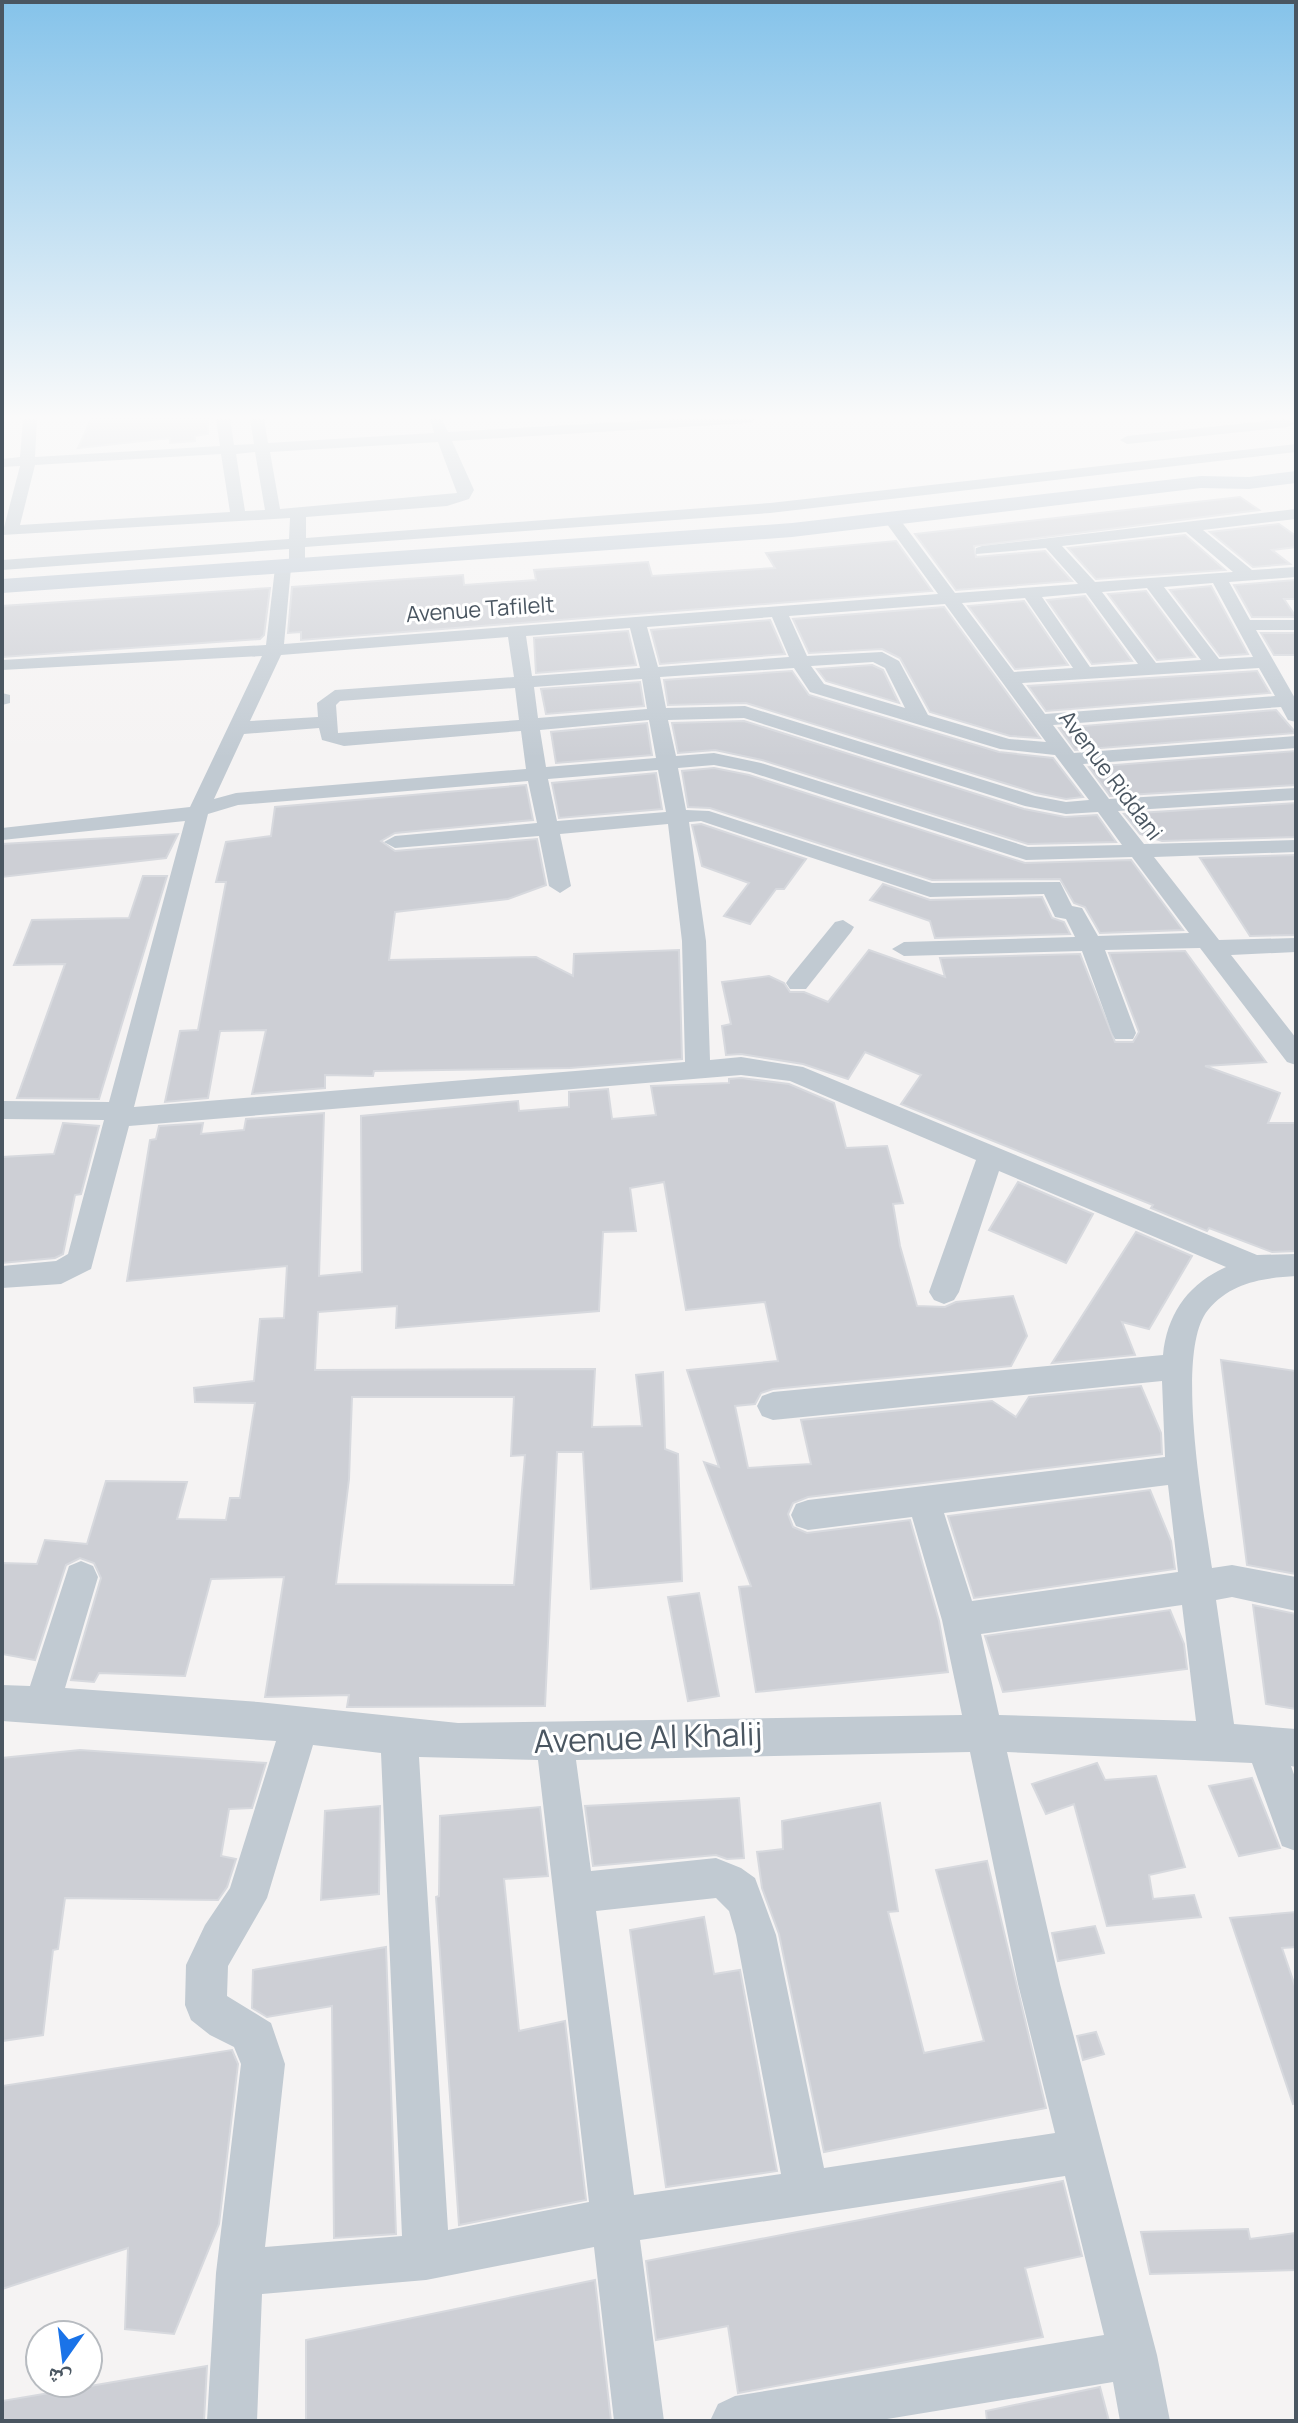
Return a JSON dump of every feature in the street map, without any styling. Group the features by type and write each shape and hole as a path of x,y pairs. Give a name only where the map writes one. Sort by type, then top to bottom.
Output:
{"main road":[{"path":"2,586 292,559 706,532"}],"street":[{"path":"3,1277 61,1272 81,1261 198,811 240,728 274,650 296,532"},
{"path":"2,565 292,559 549,532"},
{"name":"Avenue Riddani","path":"901,532 1007,678 1210,944 1286,1027 1296,1056"},
{"path":"982,551 1146,532"},
{"path":"1196,532 1247,575"},
{"path":"1050,543 1090,587 1151,669"},
{"name":"Avenue Tafilelt","path":"2,665 274,650 1296,572"},
{"path":"1040,720 1291,709 1218,577"},
{"path":"1151,582 1214,665"},
{"path":"1030,592 1085,673"},
{"path":"778,611 800,663 817,688 1020,748 1065,754 1296,742"},
{"path":"637,622 650,673 687,870 694,941 698,1069"},
{"path":"1245,625 1296,625"},
{"path":"516,630 537,774 560,886"},
{"path":"920,719 893,665 885,658 335,696 327,701 330,737 344,740 658,714 745,712 1032,802 1066,808 1296,794"},
{"path":"1007,678 1265,662"},
{"path":"240,728 328,722"},
{"path":"2,834 198,811 236,799 665,762 732,761 1026,854 1140,853 1289,846 1296,870"},
{"path":"395,842 676,816 717,818 930,890 1052,887 1063,912 1074,913 1090,942 1124,1033"},
{"path":"798,983 843,927"},
{"path":"904,949 1090,942 1296,945"},
{"path":"2,1110 117,1114 741,1066 794,1073 1255,1267"},
{"path":"944,1292 991,1155"},
{"path":"1217,1739 1182,1469 1177,1367 1180,1332 1196,1303 1213,1286 1255,1267 1296,1265"},
{"path":"773,1406 1177,1367"},
{"path":"808,1515 1182,1469"},
{"path":"924,1502 960,1620 1039,1984 1133,2355 1145,2421"},
{"path":"42,1705 81,1577"},
{"path":"960,1620 1232,1581 1296,1594"},
{"name":"Avenue Al Khalij","path":"2,1703 300,1725 399,1739 555,1741 849,1732 1063,1733 1217,1739 1280,1746"},
{"path":"232,2421 239,2273 263,2064 261,2043 250,2029 215,2016 206,2005 207,1965 219,1939 247,1898 300,1725"},
{"path":"399,1739 426,2257"},
{"path":"555,1741 617,2220 639,2421"},
{"path":"1280,1746 1296,1832"},
{"path":"576,1893 716,1878 733,1883 744,1895 756,1935 807,2194"},
{"path":"239,2273 426,2257 617,2220 1025,2162 1081,2150"},
{"path":"735,2421 1044,2367 1133,2355"}],"building":[{"path":"1084,532 974,546 976,557 1045,551 1072,581 956,590 915,534"},
{"path":"1210,532 1290,532 1296,536 1296,547 1272,550 1290,564 1253,567"},
{"path":"1185,535 1225,570 1096,579 1068,548"},
{"path":"896,541 932,591 301,640 301,632 288,633 292,587 463,575 464,585 536,580 534,570 648,562 652,576 775,568 766,553"},
{"path":"1296,580 1296,599 1284,599 1296,617 1252,617 1234,585"},
{"path":"1211,586 1248,654 1220,656 1170,590"},
{"path":"270,588 264,635 260,639 2,657 2,606"},
{"path":"1146,591 1195,657 1157,660 1108,594"},
{"path":"1085,596 1132,661 1092,664 1047,600"},
{"path":"1024,601 1068,665 1015,669 968,606"},
{"path":"944,607 1040,738 1010,736 930,712 900,658 882,649 809,653 793,619"},
{"path":"770,620 785,654 660,664 651,630"},
{"path":"628,631 636,665 536,673 534,638"},
{"path":"1261,633 1296,633 1296,655 1274,655"},
{"path":"872,665 883,670 899,703 826,681 817,669"},
{"path":"792,671 809,695 999,752 1053,758 1083,797 1066,799 1036,793 746,703 668,705 664,680"},
{"path":"1257,671 1270,693 1046,711 1028,686"},
{"path":"640,682 644,706 546,714 541,689"},
{"path":"1276,710 1296,733 1075,750 1059,728"},
{"path":"744,721 1024,809 1065,817 1097,815 1116,842 1028,844 762,760 715,750 678,753 672,723"},
{"path":"647,723 652,755 556,763 551,732"},
{"path":"1296,751 1296,785 1110,796 1089,767"},
{"path":"714,768 749,775 1025,863 1131,860 1183,930 1100,933 1085,907 1074,903 1060,879 932,880 710,808 688,807 682,771"},
{"path":"656,773 662,809 559,818 552,783"},
{"path":"526,785 533,820 395,833 381,841 395,851 537,839 546,885 508,899 395,912 389,960 536,957 573,976 574,954 679,950 682,1059 570,1068 374,1071 373,1076 325,1075 325,1088 252,1094 266,1030 220,1031 208,1098 165,1102 180,1031 198,1030 226,882 216,882 226,842 271,836 275,807"},
{"path":"1296,803 1296,837 1162,841 1140,834 1124,814"},
{"path":"701,824 806,859 784,889 776,889 750,924 724,916 749,883 702,866 692,825"},
{"path":"178,834 166,858 2,877 2,844"},
{"path":"1296,855 1296,935 1250,936 1200,858"},
{"path":"143,876 167,876 99,1099 17,1098 65,964 14,965 32,920 129,918"},
{"path":"883,884 930,900 1042,897 1052,918 1064,922 1070,934 935,938 930,921 870,900"},
{"path":"869,950 945,977 940,958 1080,954 1115,1042 1133,1042 1139,1032 1109,953 1185,951 1266,1062 1205,1066 1280,1093 1268,1123 1296,1123 1296,1251 1272,1252 1209,1228 1207,1231 1151,1208 1153,1205 901,1104 921,1075 865,1052 848,1079 803,1064 741,1054 726,1055 722,1026 731,1024 722,982 769,976 784,983 790,992 804,992 828,1002"},
{"path":"729,1079 789,1084 834,1103 846,1148 887,1146 903,1203 893,1204 900,1246 917,1306 945,1307 956,1302 1013,1296 1027,1336 1011,1366 773,1389 761,1393 755,1404 735,1406 748,1468 811,1464 801,1420 992,1401 1016,1417 1029,1397 1141,1386 1161,1433 1162,1454 808,1497 793,1503 788,1514 793,1527 807,1533 910,1520 939,1621 948,1672 756,1692 739,1587 751,1586 704,1462 719,1467 687,1370 778,1361 765,1302 686,1310 664,1182 630,1188 636,1231 603,1232 599,1311 396,1328 397,1306 318,1312 315,1370 595,1369 592,1427 642,1426 636,1375 663,1372 665,1449 678,1454 682,1581 591,1589 583,1452 557,1452 545,1706 347,1707 349,1695 265,1697 284,1577 211,1579 185,1676 99,1673 94,1682 71,1680 101,1578 94,1563 80,1558 66,1565 35,1660 2,1654 2,1563 37,1564 45,1540 87,1544 106,1481 187,1482 177,1519 226,1520 230,1498 240,1498 255,1403 195,1402 194,1388 254,1381 260,1319 284,1318 287,1266 127,1281 150,1140 156,1139 159,1126 203,1123 201,1134 244,1130 246,1119 324,1113 319,1276 362,1272 361,1116 518,1101 519,1111 569,1107 569,1092 608,1089 612,1119 656,1115 651,1086 729,1083","holes":["352,1397 514,1397 511,1456 525,1455 514,1585 336,1584 349,1479"]},
{"path":"63,1123 99,1126 81,1194 75,1195 63,1254 55,1258 2,1263 2,1157 54,1154"},
{"path":"1018,1182 1093,1214 1066,1263 989,1230"},
{"path":"1136,1232 1192,1256 1149,1329 1122,1322 1135,1355 1052,1363"},
{"path":"1221,1360 1296,1371 1296,1574 1247,1565"},
{"path":"1150,1490 1171,1541 1175,1569 974,1598 948,1516"},
{"path":"699,1593 719,1696 688,1701 668,1597"},
{"path":"1253,1605 1296,1614 1296,1709 1266,1704"},
{"path":"1170,1610 1184,1644 1187,1669 1003,1692 985,1636"},
{"path":"80,1750 266,1763 252,1808 229,1809 221,1856 236,1859 227,1887 218,1900 65,1898 58,1949 53,1950 43,2035 2,2041 2,1758"},
{"path":"1097,1763 1105,1780 1156,1776 1185,1867 1149,1875 1153,1899 1194,1895 1201,1917 1107,1926 1074,1804 1046,1814 1032,1784"},
{"path":"1252,1778 1280,1848 1239,1856 1209,1786"},
{"path":"739,1798 744,1858 727,1859 716,1855 593,1866 585,1806"},
{"path":"880,1803 898,1911 888,1912 924,2053 984,2041 936,1870 987,1861 1046,2108 824,2152 779,1934 762,1888 757,1852 783,1849 782,1821"},
{"path":"380,1806 379,1894 321,1900 325,1811"},
{"path":"540,1807 548,1876 504,1879 519,2031 565,2021 586,2200 459,2225 436,1897 439,1896 440,1816"},
{"path":"1296,1912 1296,1947 1282,1948 1296,1989 1296,2103 1293,2104 1230,1918"},
{"path":"704,1917 714,1974 740,1970 777,2171 666,2187 630,1930"},
{"path":"1095,1926 1104,1953 1058,1961 1052,1933"},
{"path":"386,1947 396,2234 334,2238 332,2006 267,2017 252,2008 253,1970"},
{"path":"1096,2032 1104,2054 1083,2060 1077,2036"},
{"path":"232,2050 238,2064 219,2224 174,2334 125,2329 128,2248 2,2289 2,2086"},
{"path":"1063,2181 1082,2256 1025,2268 1043,2337 738,2393 728,2326 656,2340 646,2261"},
{"path":"1248,2229 1250,2239 1296,2233 1296,2270 1150,2274 1141,2232"},
{"path":"595,2280 611,2421 306,2421 306,2340"},
{"path":"207,2366 204,2421 2,2421 2,2401 24,2397 104,2399 104,2384"},
{"path":"1100,2387 1109,2421 987,2421 986,2411"}]}
